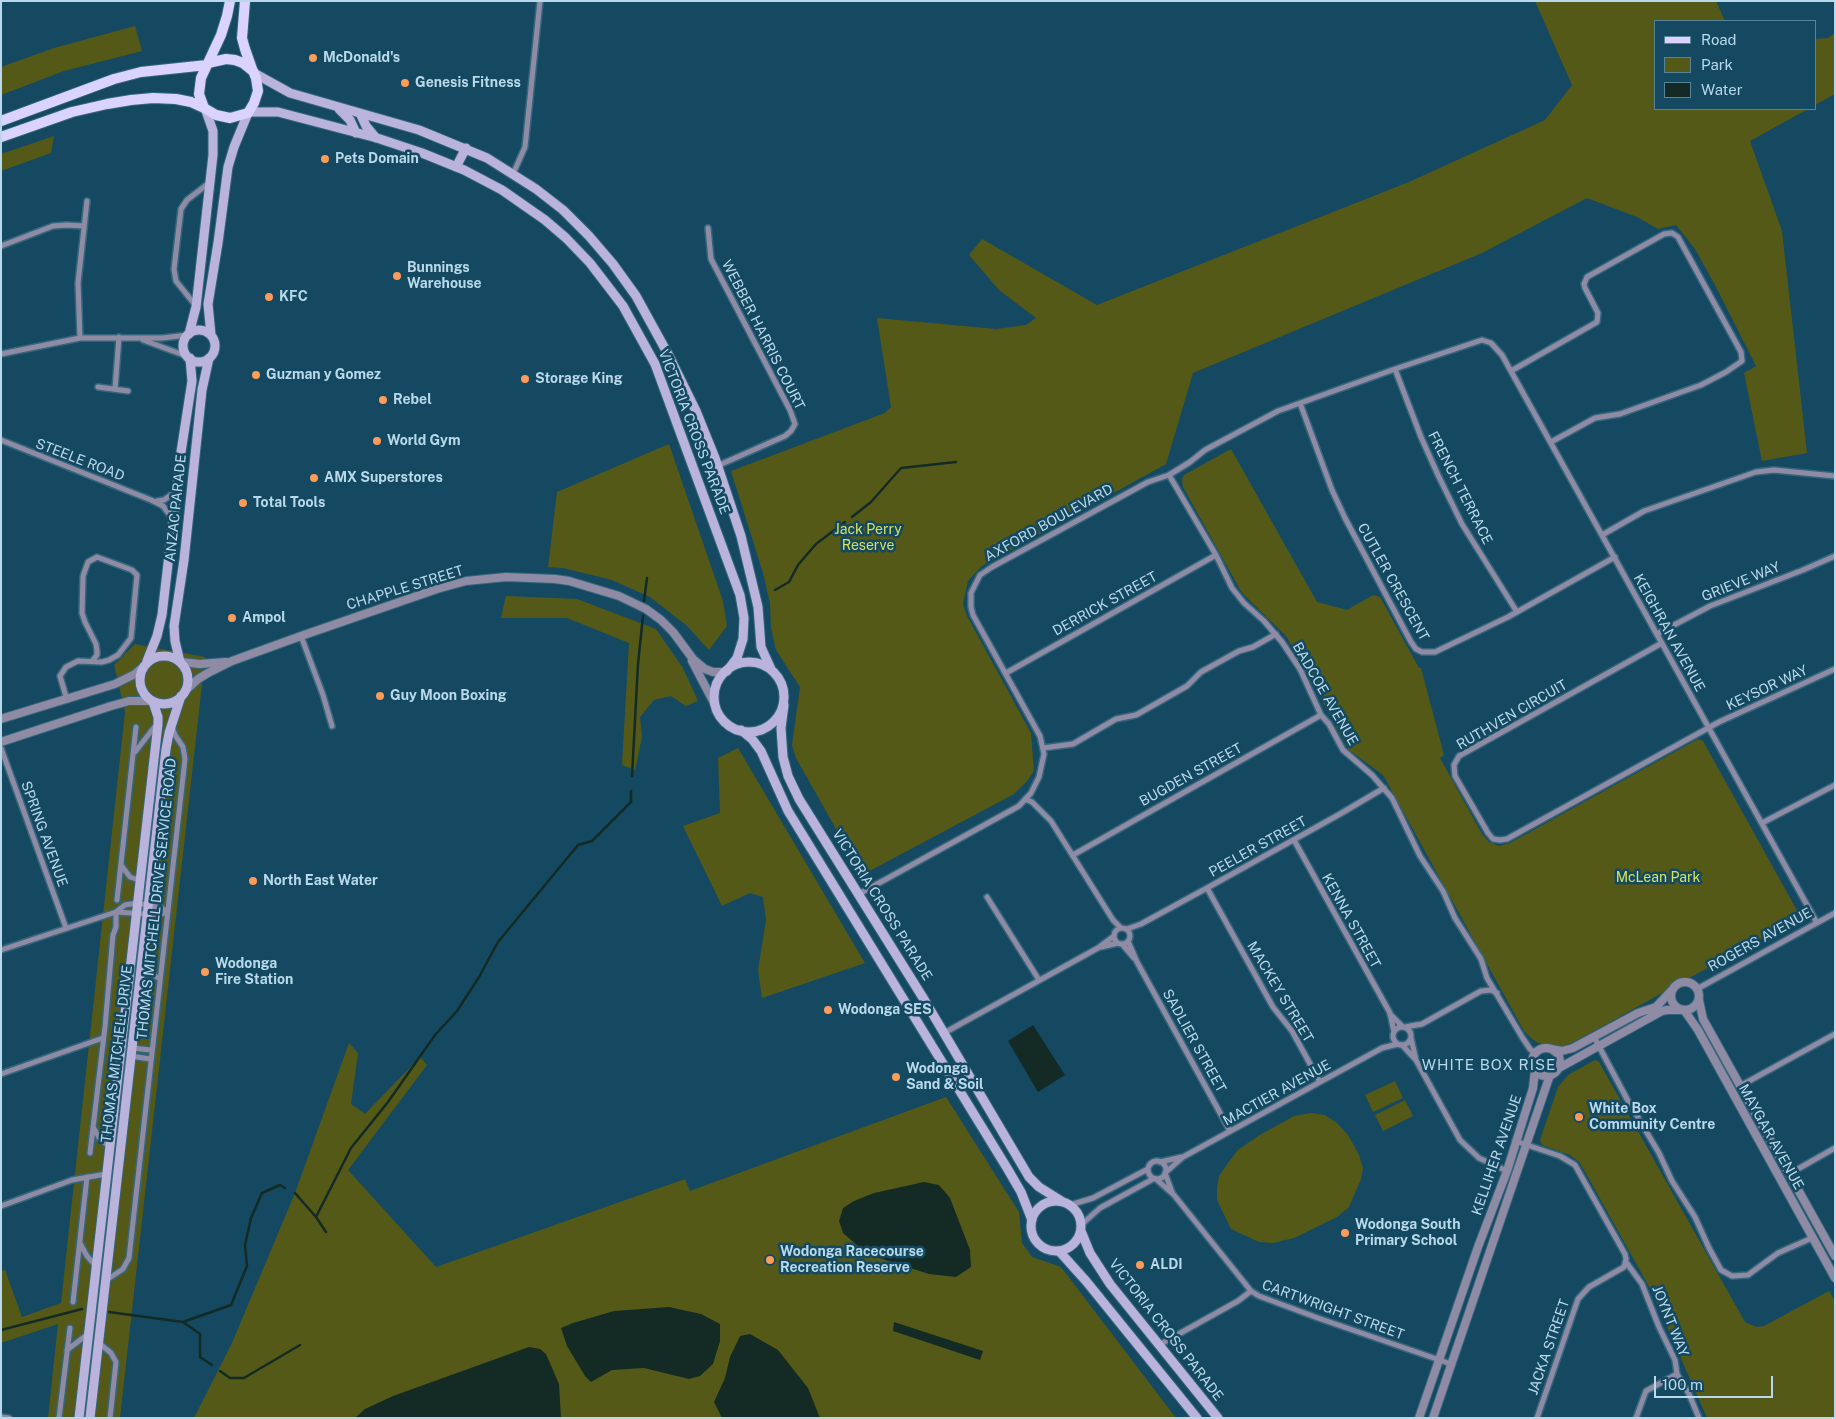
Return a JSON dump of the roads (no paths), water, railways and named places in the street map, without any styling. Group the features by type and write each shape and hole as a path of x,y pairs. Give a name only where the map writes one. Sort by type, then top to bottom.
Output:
{"main road":[{"path":"188,335 200,330 206,331 214,340 214,353 209,358 200,362 189,358 185,353 184,346 196,307 213,136 209,118 201,101 199,88 201,78 221,35 230,1"},
{"path":"211,335 208,304 228,168 231,154 257,95 257,82 243,42 246,1"},
{"path":"1,121 114,79 141,72 208,64 226,59 243,63 254,72"},
{"name":"VICTORIA CROSS PARADE","path":"254,72 284,90 418,130 487,158 563,210 589,236 636,296 669,356 696,411 718,466 741,536 756,597 762,650 771,670"},
{"path":"1,137 72,112 131,100 153,98 176,99 191,102 226,118 249,112"},
{"path":"334,106 348,117 356,133"},
{"name":"VICTORIA CROSS PARADE","path":"249,112 278,112 377,138 456,167 502,190 545,220 590,263 638,330 655,364 740,595 744,618 743,639 737,658 726,672"},
{"path":"360,113 366,126 377,138"},
{"path":"456,167 466,148"},
{"name":"ANZAC PARADE","path":"146,664 160,623 192,381 189,358"},
{"name":"ANZAC PARADE","path":"180,662 175,642 174,626 184,560 202,390 209,358"},
{"path":"162,655 169,656 180,662 185,668 188,677 183,694 174,702 167,704 152,701 144,693 140,684 140,672 146,664 152,658 162,655"},
{"path":"753,663 761,664 776,674 782,685 784,696 784,705 777,718 767,727 755,731 732,727 722,719 714,703 716,689 726,672 740,665 753,663"},
{"name":"THOMAS MITCHELL DRIVE","path":"90,1418 166,749 171,724 183,694"},
{"name":"THOMAS MITCHELL DRIVE","path":"78,1418 158,720 152,701"},
{"name":"VICTORIA CROSS PARADE","path":"784,705 781,744 788,776 799,799 925,1001 1029,1177 1039,1187 1066,1203"},
{"path":"741,730 761,750 788,811 1021,1192 1032,1220 1033,1236 1037,1242 1050,1250 1059,1251 1070,1247 1075,1242 1081,1228 1078,1214 1066,1203 1048,1202 1041,1206 1032,1220"},
{"path":"139,880 151,876"},
{"path":"844,903 859,894"},
{"path":"132,948 141,967"},
{"path":"910,1010 925,1001"},
{"path":"120,1051 132,1052"},
{"path":"109,1146 121,1138"},
{"path":"106,1174 118,1171"},
{"name":"VICTORIA CROSS PARADE","path":"1081,1228 1100,1270 1218,1418"},
{"path":"1059,1251 1086,1281 1197,1418"},
{"path":"88,1334 98,1343"}],"street":[{"path":"513,174 525,146 540,1"},
{"path":"196,307 177,283 174,275 180,211 187,200 210,181"},
{"path":"80,338 78,283 87,200"},
{"path":"1,246 56,226 84,226"},
{"name":"WEBBER HARRIS COURT","path":"708,228 711,259 790,410 795,424 792,430 785,436 718,466"},
{"path":"1511,371 1597,322 1598,312 1584,284 1587,277 1664,234 1672,233 1678,237 1741,352 1742,361 1701,385 1620,414 1595,418 1551,442"},
{"path":"1,354 80,338 119,337 138,339 188,335"},
{"path":"115,389 119,337"},
{"path":"138,339 189,358"},
{"name":"AXFORD BOULEVARD","path":"859,894 1006,813 1025,800 1039,777 1043,761 1043,748 1040,736 973,616 971,592 980,576 992,567 1148,482 1169,475 1205,450 1278,411 1476,341 1482,340 1491,343 1502,355"},
{"name":"KEIGHRAN AVENUE","path":"1502,355 1817,923"},
{"name":"FRENCH TERRACE","path":"1395,369 1418,429 1462,524 1517,612"},
{"path":"98,387 128,391"},
{"name":"CUTLER CRESCENT","path":"1300,403 1332,490 1345,518 1416,649 1422,652 1434,652 1517,612 1614,557"},
{"name":"STEELE ROAD","path":"1,440 151,500 163,506 173,519"},
{"path":"1602,534 1644,511 1756,472 1774,470 1835,476"},
{"name":"BADCOE AVENUE","path":"1169,475 1216,555 1237,596 1276,634 1300,669 1321,715 1330,724 1343,750 1372,774 1392,798 1420,856 1443,891 1455,918 1481,959 1487,978 1498,993 1522,1037 1536,1054"},
{"path":"151,500 163,501 176,491"},
{"name":"DERRICK STREET","path":"1006,673 1216,555"},
{"name":"GRIEVE WAY","path":"1657,634 1710,606 1835,556"},
{"path":"67,700 60,676 66,667 78,660 102,662 113,658 128,644 131,638 137,575 132,570 97,557 88,562 82,576 82,613 96,644 97,651 97,655 93,660"},
{"name":"CHAPPLE STREET","path":"183,694 204,674 232,661 301,636 421,594 466,581 506,577 555,579 588,586 632,602 665,623 696,662 708,670 726,672"},
{"path":"1043,748 1073,744 1116,719 1136,715 1187,686 1201,672 1239,651 1253,647 1276,634"},
{"path":"301,636 323,695 332,726"},
{"name":"RUTHVEN CIRCUIT","path":"1662,644 1459,756 1454,764 1455,776 1488,834 1494,839 1507,839 1709,728"},
{"name":"CHAPPLE STREET","path":"688,653 714,703"},
{"name":"CHAPPLE STREET","path":"180,662 200,664 232,661"},
{"path":"1,719 67,700 125,680 146,664"},
{"name":"KEYSOR WAY","path":"1709,728 1835,669"},
{"path":"1,742 129,701 152,701"},
{"name":"BUGDEN STREET","path":"1073,855 1321,715"},
{"path":"134,755 158,720"},
{"name":"THOMAS MITCHELL DRIVE SERVICE ROAD","path":"105,1281 124,1269 128,1261 185,756 183,747 174,734 171,724"},
{"path":"117,900 136,727"},
{"name":"SPRING AVENUE","path":"1,748 66,928"},
{"path":"1762,823 1835,785"},
{"name":"PEELER STREET","path":"944,1033 1098,948 1119,931 1140,924 1207,888 1377,794 1384,788"},
{"path":"1025,800 1036,805 1051,820 1119,931"},
{"name":"KENNA STREET","path":"1294,840 1390,1013 1404,1027"},
{"path":"121,864 130,876 139,880"},
{"name":"MACKEY STREET","path":"1207,888 1273,1007 1292,1031 1320,1082"},
{"path":"987,896 1039,980"},
{"path":"1,950 116,912 125,905 137,903 147,910 159,916 167,912 162,908 147,910 136,913 116,912"},
{"name":"THOMAS MITCHELL DRIVE","path":"90,1153 113,935 116,927 116,912"},
{"name":"ROGERS AVENUE","path":"1697,989 1835,913"},
{"name":"PEELER STREET","path":"1098,948 1120,943 1129,938 1140,924"},
{"name":"SADLIER STREET","path":"1119,931 1129,938 1137,962 1230,1132"},
{"name":"SADLIER STREET","path":"1119,931 1120,943 1137,962"},
{"path":"141,967 160,979"},
{"path":"1691,983 1697,989 1699,1000 1694,1007 1662,1011 1559,1068 1550,1075 1542,1075 1535,1070 1533,1062 1536,1054 1543,1049 1562,1051 1573,1048 1638,1013 1656,1007 1672,990 1678,984 1691,983"},
{"path":"1498,993 1491,990 1481,991 1422,1024 1400,1027 1394,1034 1400,1044 1416,1060 1460,1140 1479,1158 1506,1171"},
{"path":"1672,990 1673,1004 1682,1010"},
{"name":"MAYGAR AVENUE","path":"1699,1000 1703,1019 1835,1256"},
{"name":"MAYGAR AVENUE","path":"1682,1010 1691,1019 1835,1278"},
{"name":"KENNA STREET","path":"1390,1013 1394,1034"},
{"path":"1400,1044 1408,1043 1422,1024"},
{"path":"1404,1027 1410,1031 1416,1060"},
{"name":"MACTIER AVENUE","path":"1382,1048 1394,1034"},
{"path":"1732,1091 1835,1034"},
{"path":"1594,1037 1627,1099 1652,1139 1672,1181 1695,1217 1709,1248 1722,1270 1732,1276 1748,1275 1778,1254 1822,1232"},
{"path":"1,1074 103,1038"},
{"name":"MACTIER AVENUE","path":"1166,1172 1183,1157 1382,1048 1400,1044"},
{"path":"1551,1049 1558,1055 1559,1068"},
{"name":"THOMAS MITCHELL DRIVE SERVICE ROAD","path":"132,1052 151,1050"},
{"path":"132,1052 150,1059"},
{"name":"KELLIHER AVENUE","path":"1419,1418 1516,1141 1533,1088 1535,1070"},
{"name":"KELLIHER AVENUE","path":"1433,1418 1550,1075"},
{"name":"THOMAS MITCHELL DRIVE","path":"93,1124 98,1137 109,1146"},
{"path":"1516,1141 1560,1156 1575,1165 1625,1254 1626,1262"},
{"path":"1780,1179 1835,1148"},
{"name":"MACTIER AVENUE","path":"1160,1162 1183,1157"},
{"path":"1066,1203 1092,1198 1148,1169 1152,1162 1160,1162 1165,1166 1166,1172 1162,1177 1100,1208 1081,1228"},
{"path":"1148,1169 1149,1175 1155,1179"},
{"name":"CARTWRIGHT STREET","path":"1166,1172 1174,1195"},
{"path":"1,1206 72,1180 106,1174"},
{"path":"73,1302 87,1177"},
{"name":"CARTWRIGHT STREET","path":"1155,1179 1174,1195 1251,1291 1259,1296 1451,1364"},
{"path":"80,1242 87,1256 96,1266"},
{"name":"JOYNT WAY","path":"1626,1262 1642,1284 1675,1360 1676,1374 1689,1394 1699,1418"},
{"name":"JACKA STREET","path":"1537,1418 1578,1299 1589,1287 1624,1267 1626,1262"},
{"path":"1159,1345 1238,1301 1251,1291"},
{"path":"58,1418 70,1328"},
{"path":"67,1350 88,1334"},
{"path":"98,1343 111,1353 115,1361 110,1418"},
{"path":"1636,1418 1646,1391 1676,1374"},
{"path":"1,1417 9,1418"}],"water":[{"path":"1033,1025 1065,1075 1038,1092 1008,1041"},
{"path":"924,1182 939,1185 950,1198 970,1250 971,1267 956,1277 929,1274 867,1254 843,1233 839,1221 843,1208 854,1201 874,1193"},
{"path":"669,1307 701,1314 720,1324 720,1341 713,1364 700,1376 689,1379 644,1368 612,1370 591,1382 585,1376 567,1346 561,1328 614,1311"},
{"path":"894,1322 983,1351 980,1360 893,1331"},
{"path":"750,1334 778,1350 808,1388 820,1418 722,1418 714,1402 725,1378 730,1357 740,1336"},
{"path":"529,1347 540,1349 546,1354 559,1384 561,1418 355,1418 365,1409 393,1396"}],"waterway":[{"path":"852,517 871,502 901,468 956,462"},
{"path":"775,590 789,582 798,565 816,544 845,522"},
{"path":"644,601 647,578"},
{"path":"632,776 638,664 643,616"},
{"path":"316,1217 351,1148 388,1102 435,1035 457,1011 479,977 498,942 578,845 592,841 631,802 631,791"},
{"path":"183,1322 231,1305 247,1266 245,1245 251,1218 262,1193 280,1185 285,1188"},
{"path":"295,1193 316,1217 326,1232"},
{"path":"1,1330 82,1309"},
{"path":"109,1312 183,1322 200,1334 200,1357 212,1365"},
{"path":"220,1371 230,1378 244,1378 300,1345"}],"place":[{"name":"McDonald's","path":"313,58"},
{"name":"Genesis Fitness","path":"405,83"},
{"name":"Pets Domain","path":"325,159"},
{"name":"Bunnings Warehouse","path":"397,276"},
{"name":"KFC","path":"269,297"},
{"name":"Guzman y Gomez","path":"256,375"},
{"name":"Storage King","path":"525,379"},
{"name":"Rebel","path":"383,400"},
{"name":"World Gym","path":"377,441"},
{"name":"AMX Superstores","path":"314,478"},
{"name":"Total Tools","path":"243,503"},
{"name":"Ampol","path":"232,618"},
{"name":"Guy Moon Boxing","path":"380,696"},
{"name":"North East Water","path":"253,881"},
{"name":"Wodonga Fire Station","path":"205,972"},
{"name":"Wodonga SES","path":"828,1010"},
{"name":"Wodonga Sand & Soil","path":"896,1077"},
{"name":"White Box Community Centre","path":"1579,1117"},
{"name":"Wodonga South Primary School","path":"1345,1233"},
{"name":"Wodonga Racecourse Recreation Reserve","path":"770,1260"},
{"name":"ALDI","path":"1140,1265"}],"district":[{"name":"WHITE BOX RISE","path":"1489,1065"}],"park label":[{"name":"Jack Perry Reserve","path":"868,538"},
{"name":"McLean Park","path":"1658,878"}]}
